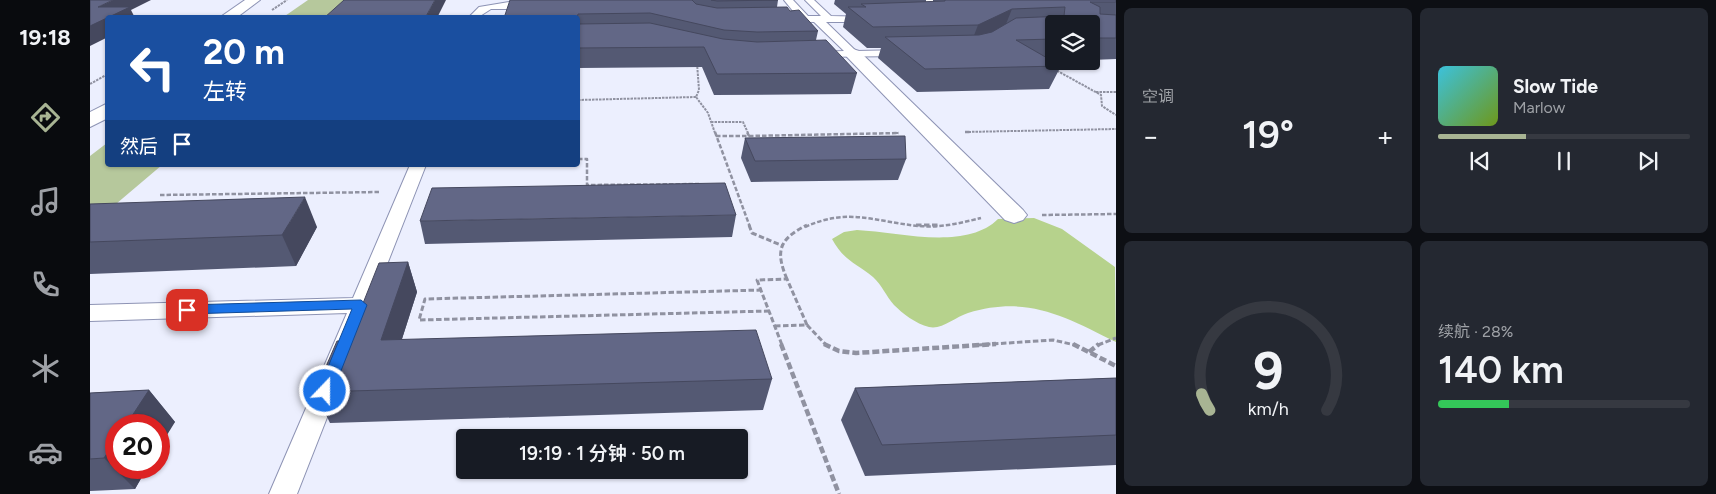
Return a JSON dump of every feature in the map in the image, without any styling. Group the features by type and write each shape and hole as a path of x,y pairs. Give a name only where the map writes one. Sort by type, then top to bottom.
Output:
{"street":[{"path":"232,15 260,2"},
{"path":"249,15 260,2"},
{"path":"853,54 1014,215"},
{"path":"90,104 105,95"},
{"path":"90,121 105,111"}],"lane":[{"path":"788,0 805,19"},
{"path":"809,0 829,19"},
{"path":"923,18 934,17 918,3 969,1"},
{"path":"474,15 477,10 488,7 544,6"},
{"path":"817,19 853,54"},
{"path":"769,20 876,19"},
{"path":"803,55 919,53"},
{"path":"283,494 417,167"},
{"path":"90,313 361,305"}],"path":[{"path":"696,97 699,90 696,66 698,57"},
{"path":"1059,70 1101,95 1102,106 1116,115"},
{"path":"90,84 105,76"},
{"path":"1096,92 1116,92"},
{"path":"696,97 708,114 752,233 783,246"},
{"path":"580,100 696,97"},
{"path":"711,122 743,122 749,136 716,136"},
{"path":"580,159 587,159 587,184 703,184"},
{"path":"160,195 407,192"},
{"path":"1116,214 992,216 939,226 918,226 860,216 844,216 805,225 792,234 783,246 780,263 807,325 820,342 836,352 856,353 1053,340 1071,343 1116,366"},
{"path":"787,279 757,280 839,494"},
{"path":"762,290 425,298 419,320 769,311"},
{"path":"775,326 807,325"},
{"path":"1089,352 1100,342 1116,338"}],"shaded area":[{"path":"308,0 355,0 336,15 286,15"},
{"path":"105,145 105,167 160,167 90,226 90,156"},
{"path":"1034,218 1062,229 1115,267 1116,342 1062,317 1027,307 989,308 968,313 939,327 924,326 897,308 876,280 846,257 832,239 844,232 857,230 911,236 950,237 984,229 998,219"}],"building":[{"path":"90,0 113,0 98,7 130,7 113,15 105,15 105,19 90,26"},
{"path":"344,0 435,0 427,15 327,15"},
{"path":"510,0 692,0 696,4 717,8 787,7 790,11 799,10 818,31 757,32 724,30 650,13 505,15"},
{"path":"711,0 778,0 717,1"},
{"path":"1116,0 1116,2 1090,2 1100,7 1100,14 1116,15 1116,38 1100,38 1100,15 1064,15 1065,7 1012,9 978,25 873,27 848,7 866,7 861,4 945,1"},
{"path":"1045,17 1045,39 1016,40 1045,57 1045,66 925,69 885,37 979,35 992,32 1016,18"},
{"path":"650,23 723,39 757,42 826,40 857,73 717,74 704,47 580,48 580,24"},
{"path":"905,136 906,159 755,161 745,138"},
{"path":"725,183 736,215 420,221 432,188"},
{"path":"305,197 282,235 90,242 90,204"},
{"path":"408,262 381,340 756,330 772,379 315,392 337,341 348,341 379,263"},
{"path":"1116,378 1116,435 882,445 855,388"},
{"path":"149,390 133,414 105,414 104,458 90,459 90,393"}],"route":[{"path":"187,310 361,305 325,391"}]}
